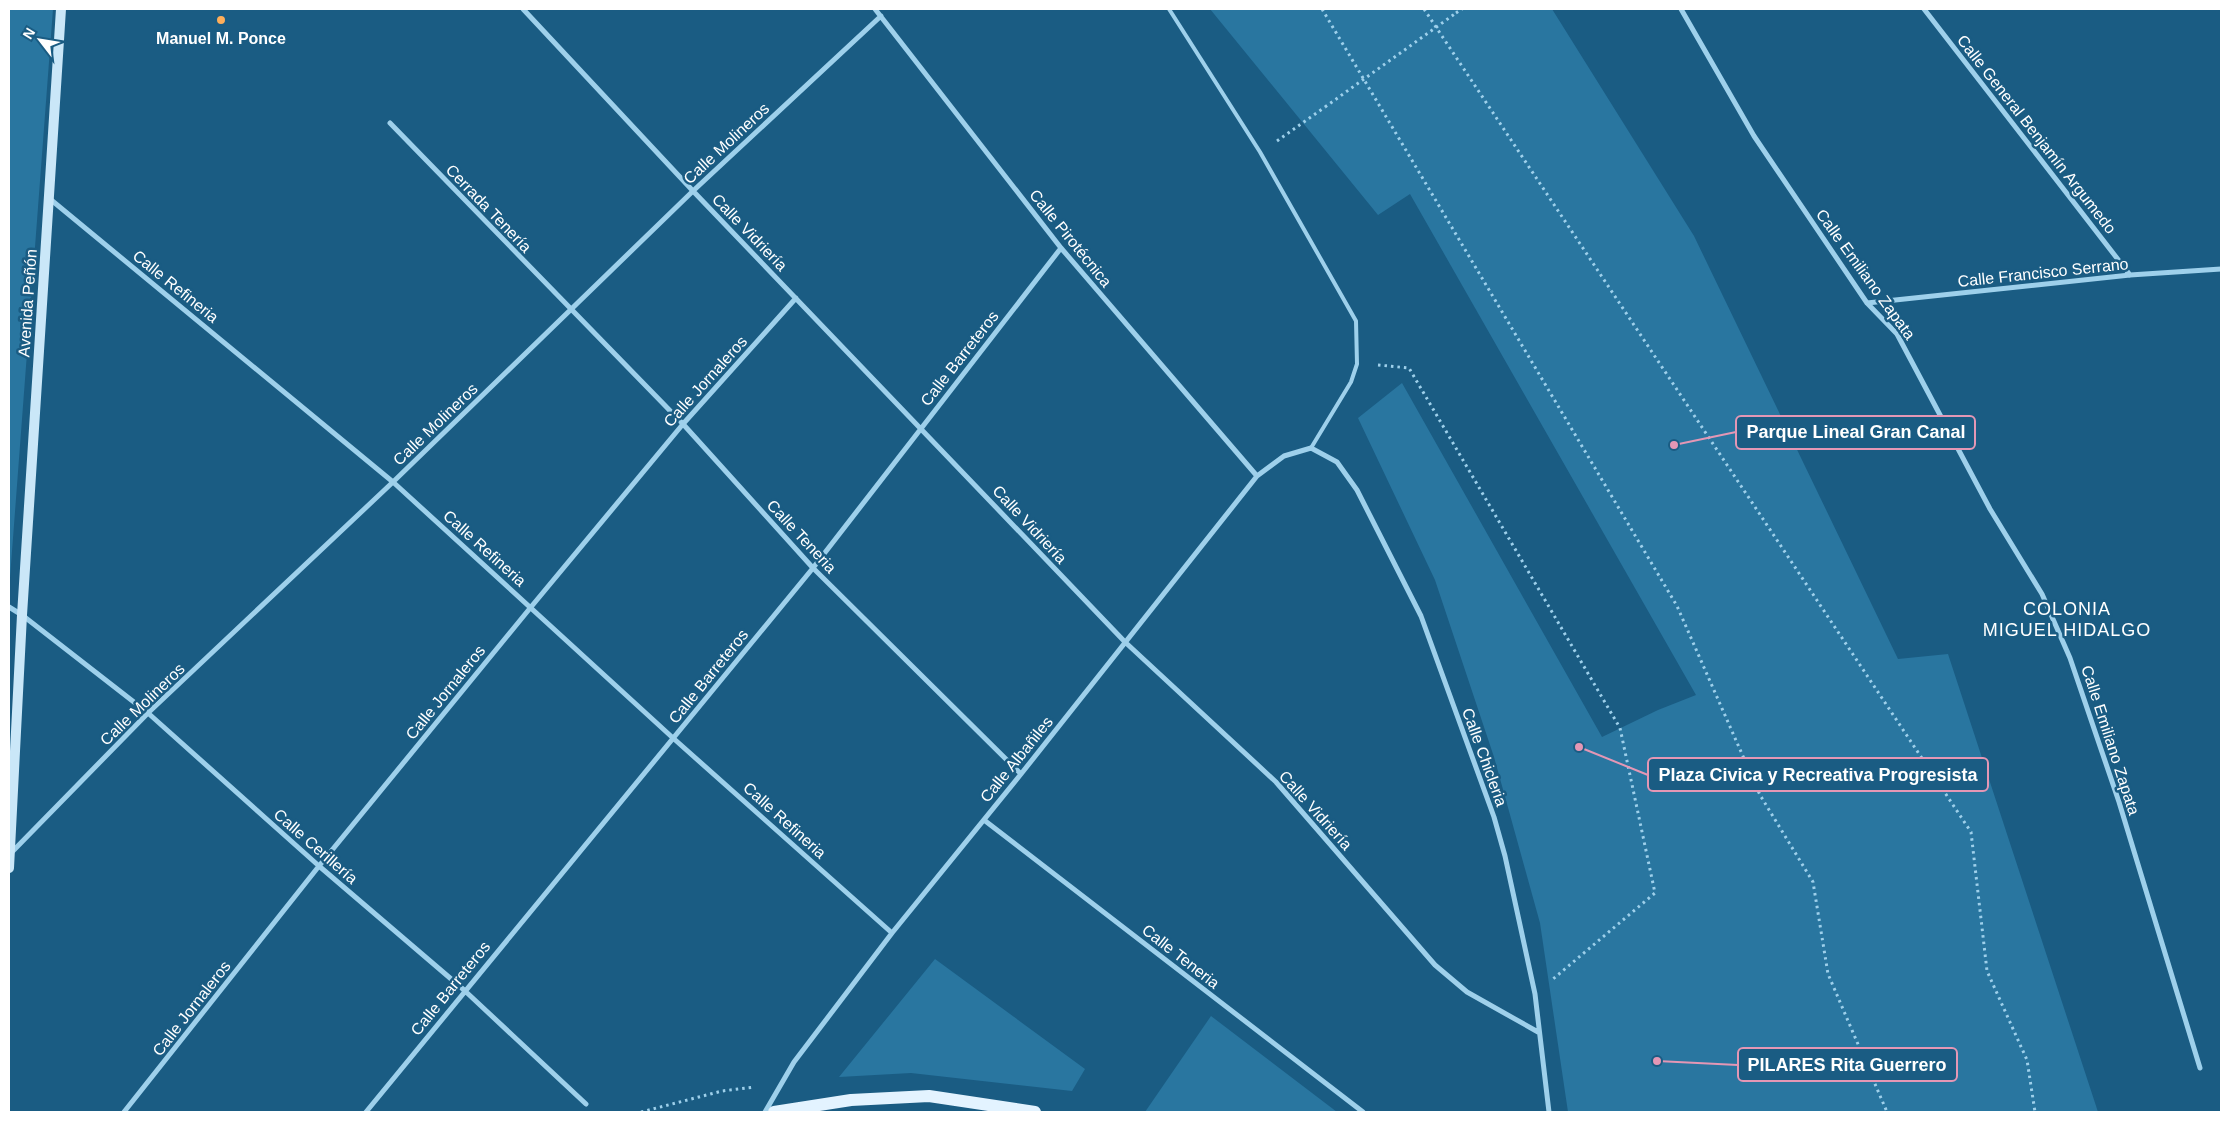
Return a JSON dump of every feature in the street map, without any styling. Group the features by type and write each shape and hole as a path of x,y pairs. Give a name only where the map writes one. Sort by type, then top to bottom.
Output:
{"main road":[{"path":"774,1112 851,1100 929,1096 1035,1112"}],"street":[{"name":"Avenida Peñón","path":"9,868 22,615 61,9"},
{"name":"Calle Vidriería","path":"523,9 692,191 922,428 1125,642 1276,782 1435,965 1468,992 1538,1032"},
{"name":"Calle Pirotécnica","path":"875,9 1061,248 1257,476"},
{"name":"Calle Emiliano Zapata","path":"1681,9 1754,136 1867,303 1897,334 1990,509 2042,594 2066,650 2119,802 2200,1068"},
{"name":"Calle General Benjamín Argumedo","path":"1924,9 2130,275"},
{"name":"Calle Molineros","path":"10,854 148,713 393,482 692,191 881,16"},
{"name":"Cerrada Tenería","path":"390,123 570,310"},
{"name":"Calle Refineria","path":"48,198 393,482 674,738 892,933"},
{"name":"Calle Barreteros","path":"366,1112 464,990 813,568 1061,248"},
{"name":"Calle Francisco Serrano","path":"1867,303 2130,275 2221,269"},
{"name":"Calle Jornaleros","path":"124,1112 319,866 531,607 683,424 796,298"},
{"name":"Calle Teneria","path":"570,310 683,424 813,568 1021,774"},
{"name":"Calle Albañiles","path":"765,1112 794,1062 892,933 1021,774 1257,476 1284,456 1311,448"},
{"name":"Calle Chicleria","path":"1311,448 1337,462 1358,490 1420,616 1494,817 1505,856 1535,994 1549,1112"},
{"name":"Calle Cerillería","path":"9,607 22,615 148,713 319,866 464,990 586,1104"},
{"name":"Calle Teneria","path":"984,820 1363,1112"}],"lane":[{"path":"1169,9 1260,152 1356,321 1357,364 1351,382 1311,448"}],"path":[{"path":"1322,9 1677,606 1760,795 1813,882 1828,974 1887,1112"},
{"path":"1424,9 1971,832 1987,971 2027,1060 2035,1112"},
{"path":"1260,152 1462,9"},
{"path":"1357,364 1409,368 1620,728 1655,893 1535,994"},
{"path":"641,1112 722,1091 780,1084"}],"shaded area":[{"path":"9,9 53,9 9,591"},
{"path":"1210,9 1552,9 1694,236 1898,659 1948,654 2098,1112 1568,1112 1540,923 1494,757 1435,580 1358,418 1402,383 1602,737 1658,710 1696,695 1410,194 1378,215"},
{"path":"935,959 1085,1069 1072,1091 911,1073 839,1077"},
{"path":"1211,1016 1337,1112 1145,1112"}],"place":[{"name":"Manuel M. Ponce","path":"221,20"},
{"name":"Parque Lineal Gran Canal","path":"1674,445"},
{"name":"Plaza Civica y Recreativa Progresista","path":"1579,747"},
{"name":"PILARES Rita Guerrero","path":"1657,1061"}],"district":[{"name":"COLONIA MIGUEL HIDALGO","path":"2067,619"}]}
